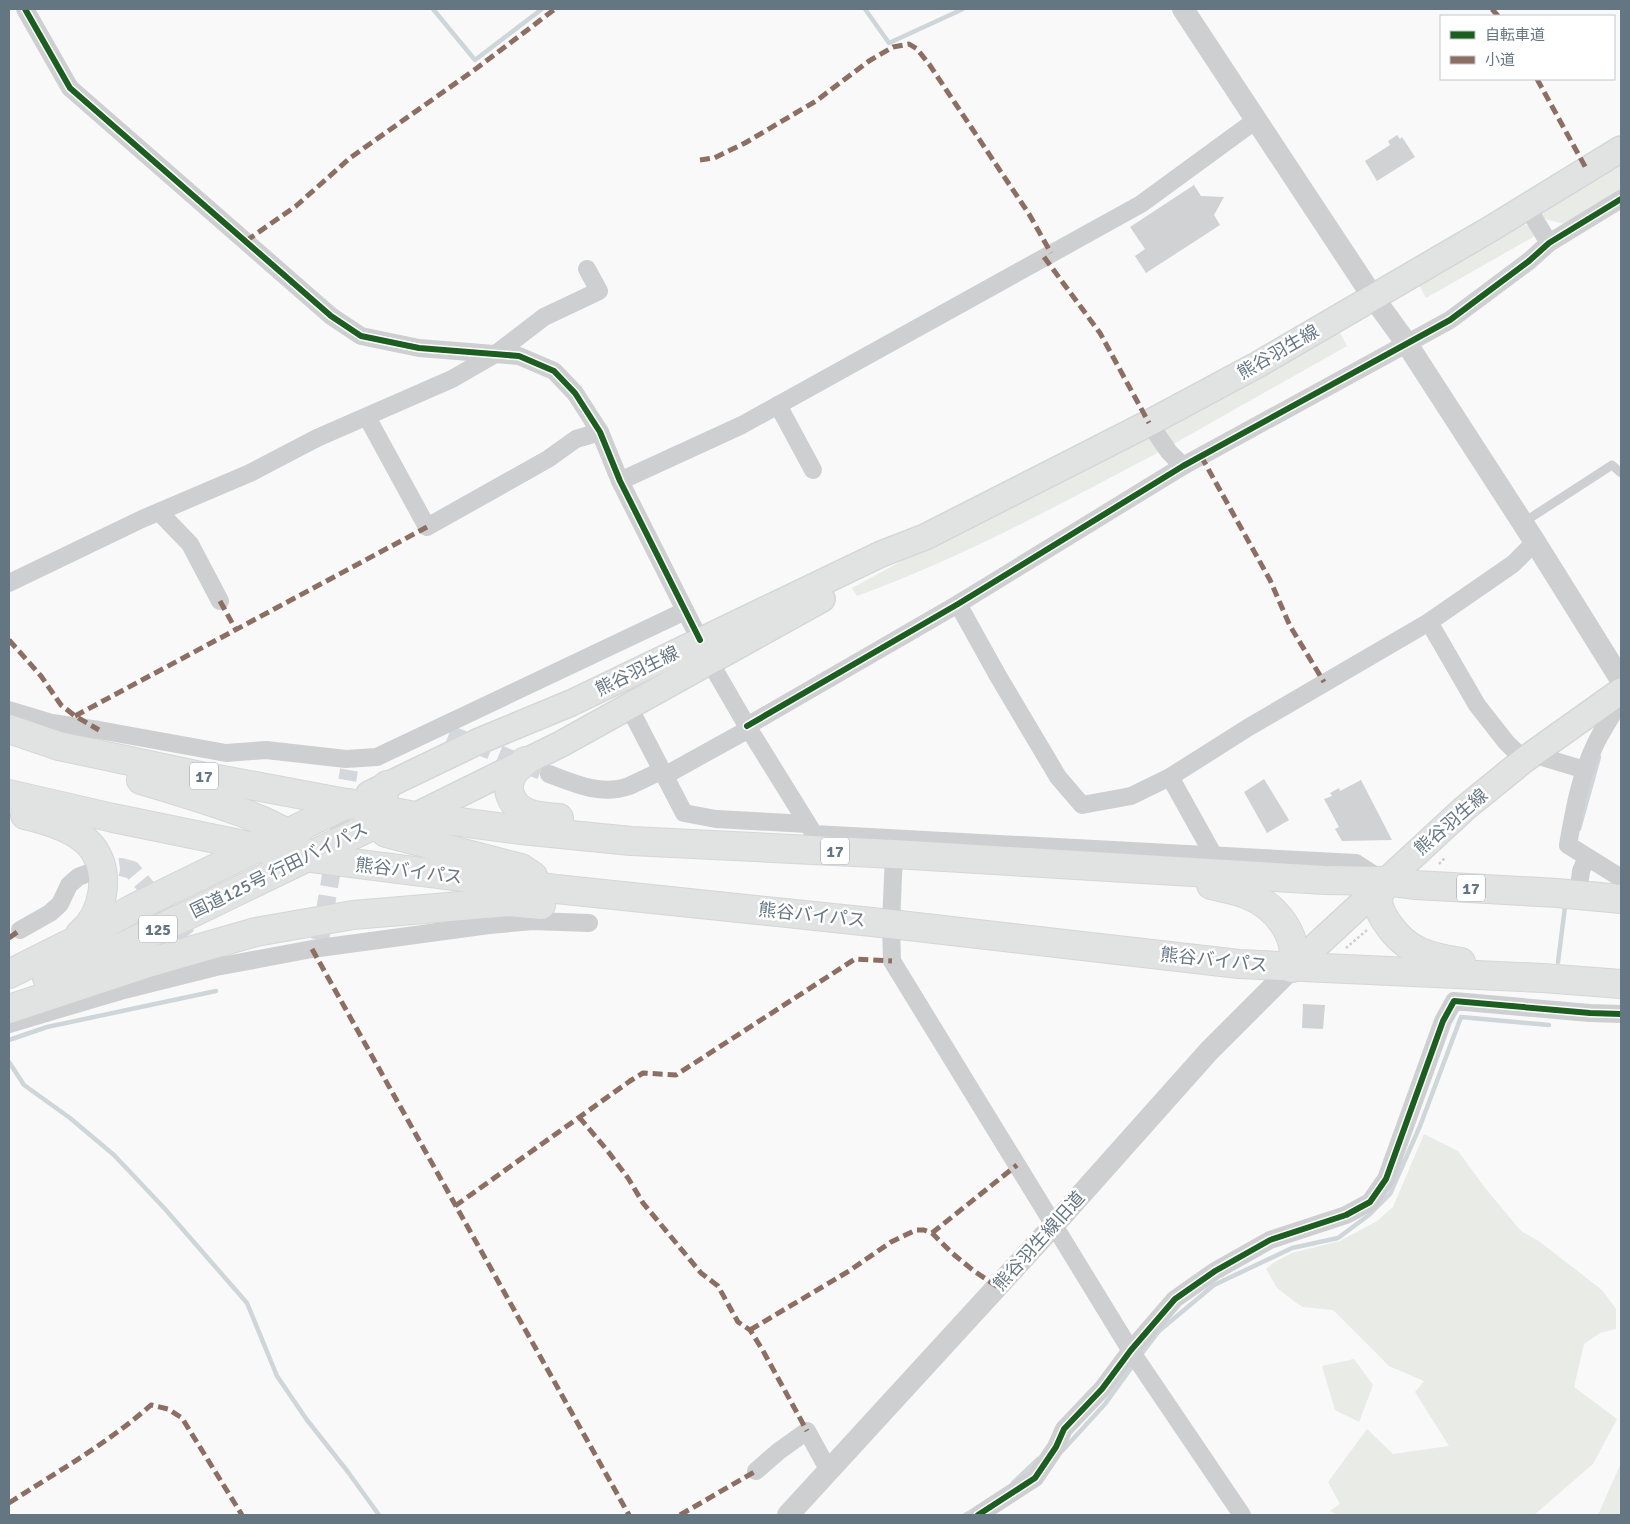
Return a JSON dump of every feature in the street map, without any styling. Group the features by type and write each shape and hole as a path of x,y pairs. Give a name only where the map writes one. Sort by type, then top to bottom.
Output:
{"highway":[{"name":"17","path":"9,729 59,746 196,775 349,803 380,806"},
{"path":"59,746 108,770 207,799 264,821 286,833 299,845 304,858"},
{"path":"525,761 514,772 509,783 508,791 511,799 518,807 529,814 592,822 631,842"},
{"name":"熊谷バイパス","path":"9,794 304,858 556,889 891,924 1239,964 1292,968 1543,978 1621,984"},
{"name":"国道125号 行田バイパス","path":"9,974 132,909 349,803"},
{"name":"国道125号 行田バイパス","path":"9,993 124,946 304,858 380,806 415,816"},
{"path":"380,806 386,833 520,868 556,889"},
{"path":"9,810 49,820 77,835 91,846 98,860 104,886 96,915 88,928 67,945"},
{"name":"17","path":"415,816 631,842 894,854 1324,880 1385,881 1416,885 1621,899"},
{"path":"1131,868 1236,890 1265,904 1275,913 1290,934 1295,950 1292,968"},
{"path":"1385,881 1378,898 1379,910 1399,939 1410,947 1434,958 1496,967 1543,978"},
{"path":"11,1018 148,963 256,932 353,915 508,902 572,908 616,895"}],"main road":[{"name":"熊谷羽生線","path":"380,806 477,742 705,651 886,563 925,537 1149,423 1257,365 1621,149"},
{"name":"熊谷羽生線","path":"415,816 629,707 657,691 705,651"},
{"path":"380,806 544,728 657,691"},
{"name":"熊谷羽生線","path":"1292,968 1465,808 1528,757 1621,691"}],"street":[{"path":"25,9 70,88 331,316 361,336 420,348 519,356 554,371 575,393 600,432 620,481 705,651 748,728 814,834 1356,863 1385,881"},
{"path":"1183,9 1373,297 1407,344 1523,523 1621,680"},
{"path":"620,481 742,425 1141,204 1256,120"},
{"path":"549,774 581,786 606,790 627,786 662,773 748,728 958,604 1184,466 1450,320 1549,244 1621,199"},
{"path":"1526,207 1549,244"},
{"path":"9,584 159,512 250,473 317,438 452,379 497,353 544,317 599,290 587,269"},
{"path":"778,405 814,470"},
{"path":"367,417 427,527 548,459 576,440 600,432"},
{"path":"1149,423 1169,452 1184,466"},
{"path":"159,512 190,544 220,601"},
{"path":"958,604 1058,777 1082,805 1131,796 1170,777 1265,717 1429,622 1513,564 1535,542"},
{"path":"9,710 52,723 250,758 349,770 380,766 564,678 599,651 684,611"},
{"path":"1429,622 1477,705 1506,742 1528,757 1585,770"},
{"path":"1621,697 1595,744 1585,770 1568,845 1621,878"},
{"path":"629,707 684,813 716,819 807,824"},
{"path":"1170,777 1214,856"},
{"path":"894,854 891,924 892,961 1131,1351 1242,1515"},
{"path":"1578,895 1581,871 1587,857"},
{"path":"20,930 50,913 60,904 70,885 78,878 91,872"},
{"path":"11,1018 216,967 312,949 432,931 533,921 589,923"},
{"name":"熊谷羽生線旧道","path":"788,1515 1053,1226 1210,1051 1292,968"},
{"path":"978,1515 1035,1478 1056,1447 1064,1429 1102,1389 1174,1299 1215,1271 1270,1240 1346,1215 1370,1202 1386,1179 1442,1021 1454,1001 1621,1014"},
{"path":"756,1471 807,1431 829,1471"}],"lane":[{"path":"1523,523 1612,465 1621,473"}],"path":[{"path":"1345,950 1369,928"}],"shaded area":[{"path":"1621,158 1621,190 1564,224 1542,218 1541,209"},
{"path":"1519,222 1531,227 1534,233 1533,237 1426,298 1418,283"},
{"path":"1339,331 1347,346 1170,446 1161,426 1250,384"},
{"path":"1148,434 1161,451 1049,510 974,547 896,581 857,596 852,588 929,546"},
{"path":"1424,1134 1458,1151 1485,1188 1521,1231 1540,1242 1602,1290 1616,1309 1616,1329 1600,1333 1584,1344 1574,1387 1617,1419 1593,1464 1534,1515 1338,1515 1330,1511 1340,1504 1328,1482 1367,1429 1393,1454 1449,1446 1415,1392 1424,1381 1389,1366 1333,1310 1303,1307 1295,1302 1277,1288 1266,1269 1292,1253 1340,1241 1377,1221 1393,1207"},
{"path":"1354,1359 1373,1385 1359,1422 1335,1410 1322,1366"},
{"path":"1621,1463 1621,1515 1598,1515"}],"building":[{"path":"1397,135 1400,139 1402,137 1415,157 1377,181 1365,161 1390,145 1388,141"},
{"path":"1194,185 1201,196 1224,197 1214,215 1220,225 1146,273 1135,256 1145,249 1130,227"},
{"path":"1264,779 1289,820 1267,833 1244,792"},
{"path":"1361,780 1392,840 1342,841 1335,829 1339,827 1324,799 1332,796 1330,793 1339,788 1340,791"},
{"path":"1303,1004 1325,1005 1323,1029 1302,1028"}],"waterway":[{"path":"433,9 475,60 542,9"},
{"path":"865,9 889,43 963,9"},
{"path":"1579,829 1599,757"},
{"path":"1558,962 1565,907"},
{"path":"9,1040 47,1027 216,991"},
{"path":"1140,1356 1159,1331 1214,1285 1292,1248 1338,1238 1369,1215 1390,1194 1420,1126 1461,1017 1549,1025"},
{"path":"9,1062 24,1085 70,1118 114,1155 165,1209 247,1303 277,1376 307,1420 379,1515"},
{"path":"1063,1450 1105,1404 1134,1364"},
{"path":"1013,1483 1038,1459"},
{"path":"965,1515 974,1510"}],"tunnel":[{"path":"449,734 549,774"},
{"path":"320,940 349,770"},
{"path":"93,871 121,867 132,870 202,954"}],"marked path":[{"path":"246,241 296,206 350,158 477,68 555,9"},
{"path":"1492,9 1497,15"},
{"path":"700,160 714,158 745,143 816,101 869,61 893,47 909,44 917,49 929,64 1029,214 1051,253"},
{"path":"1538,80 1587,170"},
{"path":"1044,257 1100,333 1149,423"},
{"path":"1201,456 1270,580 1290,626 1324,682"},
{"path":"75,716 427,527"},
{"path":"220,601 236,630"},
{"path":"9,640 41,676 61,705 99,730"},
{"path":"9,938 20,930"},
{"path":"312,949 629,1515"},
{"path":"455,1206 643,1073 676,1075 855,959 892,961"},
{"path":"579,1117 628,1178 643,1203 701,1273 718,1286 738,1322 750,1330 807,1431"},
{"path":"932,1233 1017,1165"},
{"path":"750,1330 849,1271 891,1242 916,1230 932,1233 952,1253 998,1287"},
{"path":"9,1503 100,1445 151,1405 168,1409 182,1418 242,1515"},
{"path":"680,1515 756,1471"}],"cycle path":[{"path":"25,9 70,88 331,316 361,336 419,348 519,356 554,371 575,393 600,432 620,481 700,640"},
{"path":"747,726 958,604 1183,466 1450,320 1529,261 1549,243 1621,199"},
{"path":"978,1515 1035,1478 1056,1447 1064,1429 1102,1389 1131,1350 1175,1299 1215,1271 1270,1240 1346,1215 1370,1202 1386,1179 1443,1021 1454,1001 1621,1014"}]}
